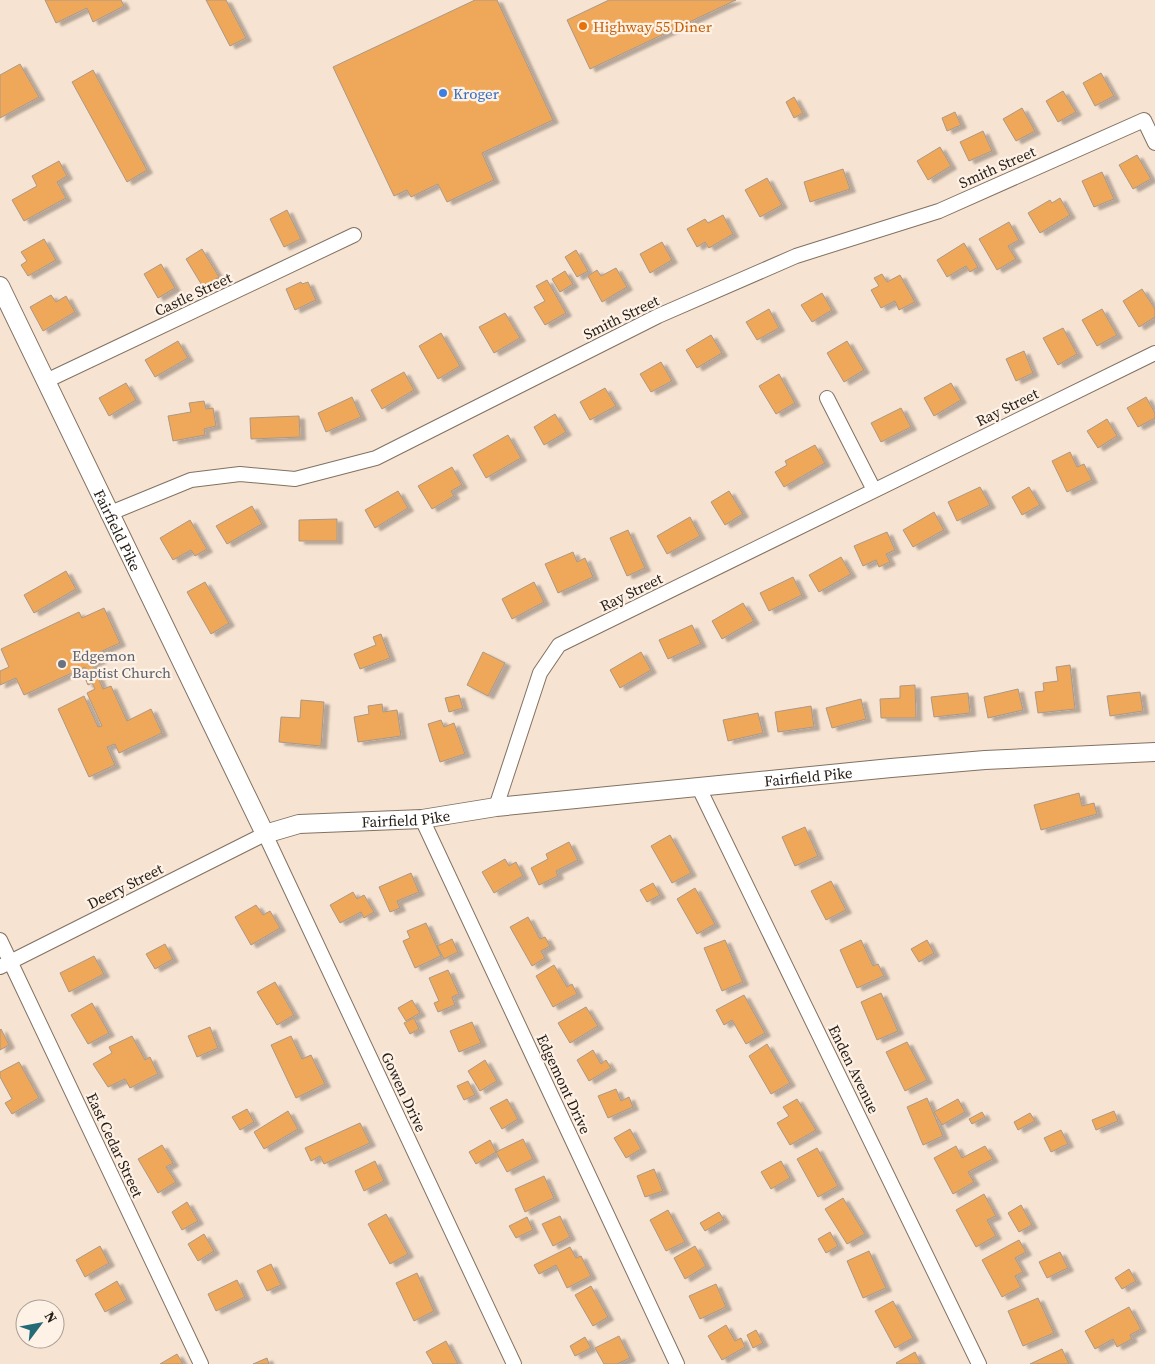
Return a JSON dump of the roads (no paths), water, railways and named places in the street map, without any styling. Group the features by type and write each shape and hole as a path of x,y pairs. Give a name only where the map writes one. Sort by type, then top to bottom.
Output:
{"street":[{"name":"Smith Street","path":"108,514 191,480 240,474 295,479 376,458 675,309 796,256 939,211 1144,120 1155,143"},
{"name":"Castle Street","path":"46,381 354,235"},
{"name":"Fairfield Pike","path":"0,286 108,514 265,834 299,824 422,819 496,807 985,760 1155,752"},
{"name":"Ray Street","path":"496,807 540,673 559,645 1155,353"},
{"path":"827,398 874,490"},
{"name":"Enden Avenue","path":"699,788 979,1364"},
{"name":"Edgemont Drive","path":"422,819 677,1364"},
{"name":"Deery Street","path":"5,964 265,834"},
{"name":"Gowen Drive","path":"265,834 514,1364"},
{"name":"East Cedar Street","path":"0,940 5,964 201,1364"}],"place":[{"name":"Highway 55 Diner","path":"583,26"},
{"name":"Kroger","path":"443,93"},
{"name":"Edgemon Baptist Church","path":"62,664"}]}
